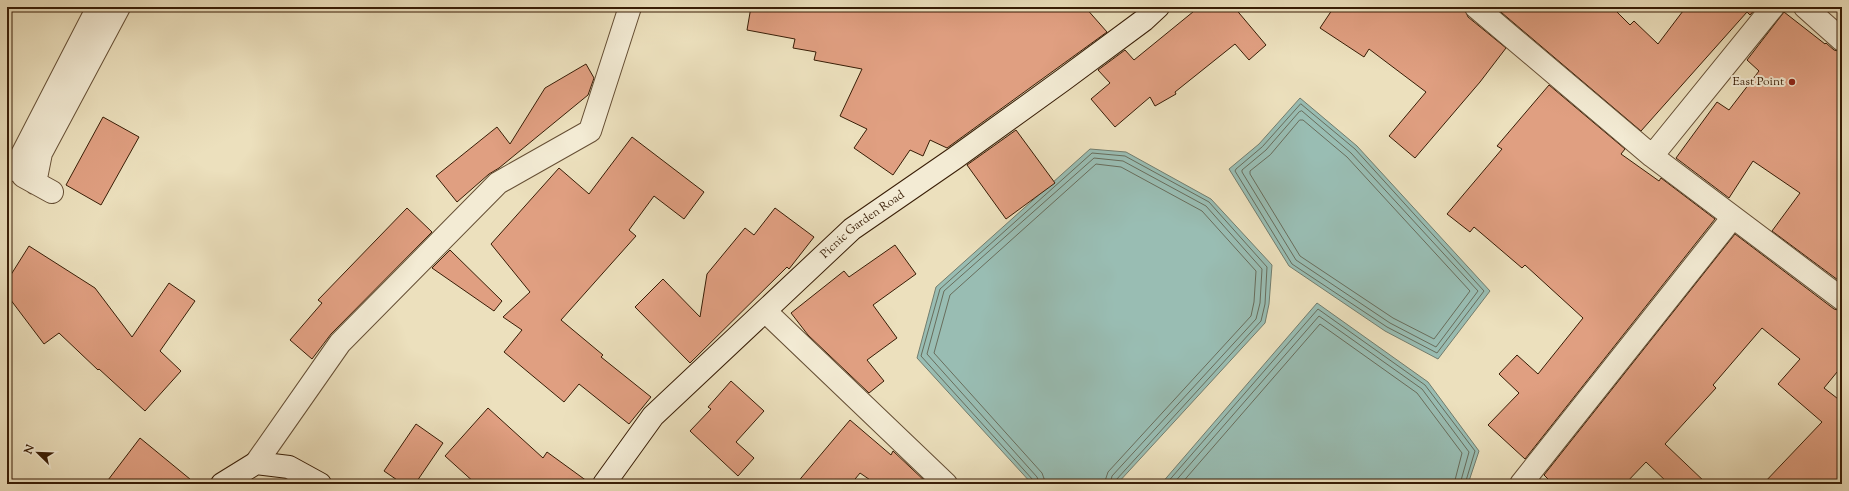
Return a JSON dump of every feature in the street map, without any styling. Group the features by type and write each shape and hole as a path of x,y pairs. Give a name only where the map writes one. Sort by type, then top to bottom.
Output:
{"street":[{"path":"98,7 10,175 43,188 41,152 119,7"},
{"name":"Picnic Garden Road","path":"604,484 653,416 852,229 1057,85 1144,20 1158,7"},
{"path":"1476,7 1652,156 1842,299"},
{"path":"1652,156 1773,7"},
{"path":"1805,7 1842,40"},
{"path":"222,484 256,463 340,344 498,183 590,131 628,8"},
{"path":"1527,482 1733,217"},
{"path":"765,311 946,484"},
{"path":"256,463 289,467 320,484"}],"water":[{"path":"1300,98 1357,146 1490,291 1438,359 1385,331 1289,266 1229,169 1259,144"},
{"path":"1090,149 1126,152 1211,199 1272,265 1269,304 1265,323 1117,484 1032,484 917,358 936,287"},
{"path":"1317,303 1428,382 1479,451 1468,484 1161,484"}],"building":[{"path":"751,7 1085,7 1107,32 947,148 930,140 923,156 910,150 893,175 854,148 867,129 840,116 862,69 814,60 816,52 793,48 795,39 747,30"},
{"path":"1199,7 1234,7 1266,45 1249,60 1235,44 1175,92 1176,94 1155,106 1150,97 1115,127 1091,99 1110,83 1098,70 1125,50 1134,60"},
{"path":"1334,7 1464,7 1468,17 1506,48 1480,82 1415,158 1389,136 1426,92 1369,49 1364,57 1320,28"},
{"path":"1495,7 1612,7 1630,25 1634,21 1658,44 1686,7 1757,7 1750,15 1747,12 1641,131"},
{"path":"1784,12 1825,44 1826,43 1834,50 1842,52 1842,283 1772,231 1800,193 1753,161 1729,198 1676,158 1717,102 1729,110 1759,71 1747,60"},
{"path":"586,64 594,78 588,95 499,168 489,174 457,202 436,176 497,127 510,144 545,88"},
{"path":"1549,85 1625,149 1621,154 1659,181 1661,178 1715,219 1525,459 1488,425 1519,393 1499,374 1517,355 1538,374 1583,318 1525,265 1522,268 1474,227 1470,232 1447,214 1502,149 1497,146"},
{"path":"103,117 139,137 101,205 66,185"},
{"path":"1016,130 1055,183 1006,219 967,165"},
{"path":"632,137 704,192 684,219 654,196 629,230 636,236 561,320 603,355 601,357 651,397 629,424 579,384 564,402 504,352 522,330 503,317 530,292 491,244 559,168 589,194"},
{"path":"407,208 432,232 331,334 312,359 290,340 322,303 318,300"},
{"path":"775,208 814,237 789,269 787,267 690,363 635,307 663,279 700,317 707,274 745,228 754,235"},
{"path":"1735,234 1834,309 1842,311 1842,366 1824,388 1842,402 1842,484 1763,484 1822,422 1778,384 1800,359 1762,328 1713,385 1716,388 1665,444 1707,484 1669,484 1646,462 1625,484 1553,484 1544,475"},
{"path":"895,245 916,274 873,305 897,338 867,360 884,381 869,393 808,335 791,313 844,271 849,277"},
{"path":"29,246 95,288 132,337 169,283 195,301 160,351 181,371 145,411 99,369 98,370 59,333 44,344 7,295 7,281"},
{"path":"450,250 502,301 494,311 432,268"},
{"path":"731,381 764,411 736,442 754,458 738,476 690,431 711,409 708,407"},
{"path":"488,408 543,458 547,452 591,484 476,484 445,456"},
{"path":"850,420 891,455 893,451 928,484 876,484 860,473 851,484 796,484"},
{"path":"416,424 443,443 415,484 403,484 384,471"},
{"path":"140,438 196,484 105,484"}],"place":[{"name":"East Point","path":"1792,82"}]}
